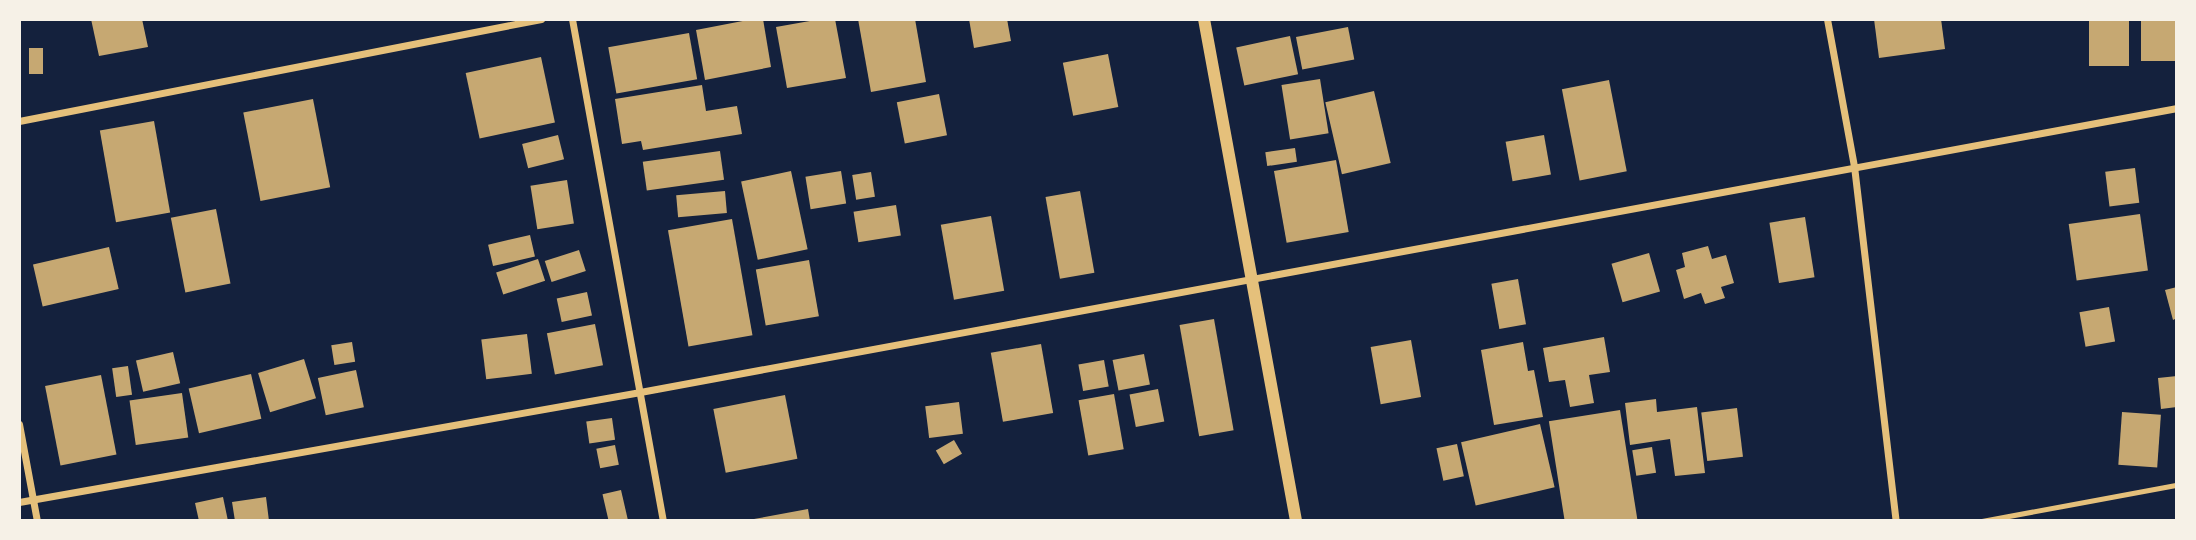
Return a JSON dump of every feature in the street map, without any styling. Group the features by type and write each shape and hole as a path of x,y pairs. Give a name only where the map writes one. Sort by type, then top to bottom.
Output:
{"street":[{"path":"19,121 541,19"},
{"path":"572,19 663,521"},
{"path":"1204,19 1296,521"},
{"path":"1827,19 1854,166 1896,521"},
{"path":"19,502 640,392 2177,108"},
{"path":"19,424 37,521"}],"path":[{"path":"1982,521 2177,485"}],"building":[{"path":"91,19 142,19 148,47 99,56"},
{"path":"763,19 771,67 705,80 696,30"},
{"path":"835,19 846,78 787,88 776,27"},
{"path":"858,19 915,19 926,82 871,92"},
{"path":"969,19 1007,19 1011,41 974,48"},
{"path":"1874,19 1941,19 1945,49 1879,58"},
{"path":"2089,19 2129,19 2129,66 2089,66"},
{"path":"2141,19 2177,19 2177,61 2141,61"},
{"path":"1348,27 1354,59 1302,70 1296,37"},
{"path":"689,33 697,79 616,94 608,47"},
{"path":"1290,36 1298,74 1244,86 1236,47"},
{"path":"29,48 43,48 43,74 29,74"},
{"path":"1108,54 1118,107 1073,116 1063,63"},
{"path":"541,57 555,123 480,139 466,73"},
{"path":"1320,79 1329,133 1290,139 1281,85"},
{"path":"1609,80 1627,171 1580,180 1562,89"},
{"path":"702,85 706,111 737,106 742,134 643,150 641,141 622,144 615,99"},
{"path":"1374,91 1391,163 1342,174 1325,102"},
{"path":"939,94 947,135 905,143 897,102"},
{"path":"313,99 330,187 260,201 243,113"},
{"path":"154,121 170,213 116,222 100,131"},
{"path":"558,135 564,159 528,168 522,144"},
{"path":"1544,135 1551,174 1513,181 1506,142"},
{"path":"1295,148 1297,162 1267,166 1265,152"},
{"path":"720,151 724,180 647,191 643,162"},
{"path":"1336,160 1349,232 1287,243 1274,171"},
{"path":"2135,168 2139,203 2109,206 2105,172"},
{"path":"791,171 808,249 758,260 741,182"},
{"path":"841,171 846,204 811,209 805,177"},
{"path":"871,172 875,197 856,200 852,175"},
{"path":"567,180 574,223 537,229 530,186"},
{"path":"725,191 727,213 678,217 676,195"},
{"path":"1080,191 1094,273 1060,279 1046,197"},
{"path":"896,205 901,236 858,242 854,212"},
{"path":"216,209 231,284 185,292 171,218"},
{"path":"2140,214 2148,270 2077,280 2069,224"},
{"path":"991,216 1004,291 954,300 941,225"},
{"path":"1805,217 1815,277 1779,283 1769,223"},
{"path":"732,219 752,335 688,346 668,230"},
{"path":"530,235 535,256 493,266 488,245"},
{"path":"1708,246 1712,259 1726,255 1734,283 1721,287 1725,298 1705,304 1701,293 1684,299 1676,270 1685,267 1682,253"},
{"path":"109,247 119,289 43,306 33,265"},
{"path":"579,250 586,271 552,282 545,261"},
{"path":"1649,253 1660,291 1623,302 1612,264"},
{"path":"538,259 545,281 503,294 496,273"},
{"path":"809,260 819,316 766,326 756,269"},
{"path":"1518,279 1526,324 1499,329 1491,284"},
{"path":"2177,287 2177,318 2173,320 2165,290"},
{"path":"587,292 592,315 562,322 557,298"},
{"path":"2109,307 2115,341 2086,347 2079,312"},
{"path":"1214,319 1234,430 1199,436 1180,325"},
{"path":"595,324 603,365 555,375 547,333"},
{"path":"527,334 532,374 486,379 481,340"},
{"path":"1604,337 1610,372 1589,375 1594,403 1570,407 1565,380 1549,382 1543,348"},
{"path":"1411,340 1421,397 1381,404 1371,347"},
{"path":"352,342 355,362 334,365 331,345"},
{"path":"1523,342 1528,371 1534,370 1543,417 1494,425 1481,350"},
{"path":"1041,344 1053,413 1003,422 991,353"},
{"path":"173,352 180,383 143,392 136,361"},
{"path":"1144,354 1150,384 1119,391 1113,360"},
{"path":"304,359 316,398 270,412 258,373"},
{"path":"1104,360 1109,387 1083,391 1078,365"},
{"path":"128,366 132,395 116,397 112,368"},
{"path":"356,370 364,407 326,415 318,378"},
{"path":"251,374 261,419 199,433 189,388"},
{"path":"101,375 116,455 61,465 45,386"},
{"path":"2177,376 2177,407 2161,409 2158,378"},
{"path":"1158,389 1164,421 1136,427 1130,395"},
{"path":"182,393 188,438 136,445 130,400"},
{"path":"1114,394 1124,449 1088,455 1079,400"},
{"path":"785,395 797,459 726,473 713,409"},
{"path":"1656,399 1657,412 1697,407 1705,473 1675,476 1670,439 1630,445 1625,403"},
{"path":"959,402 963,434 929,438 925,406"},
{"path":"1737,408 1743,457 1707,461 1701,412"},
{"path":"1620,410 1638,521 1565,521 1549,421"},
{"path":"2122,412 2161,415 2157,468 2118,465"},
{"path":"612,418 615,440 589,443 586,422"},
{"path":"1540,424 1555,487 1476,506 1461,442"},
{"path":"954,440 962,454 944,464 936,450"},
{"path":"1457,444 1464,476 1443,481 1436,448"},
{"path":"615,445 619,465 600,468 596,449"},
{"path":"1652,447 1656,473 1636,476 1632,450"},
{"path":"621,490 628,520 609,521 602,494"},
{"path":"223,497 228,521 199,521 195,503"},
{"path":"266,497 269,521 235,521 232,502"},
{"path":"808,509 810,521 754,521 754,519"}]}
